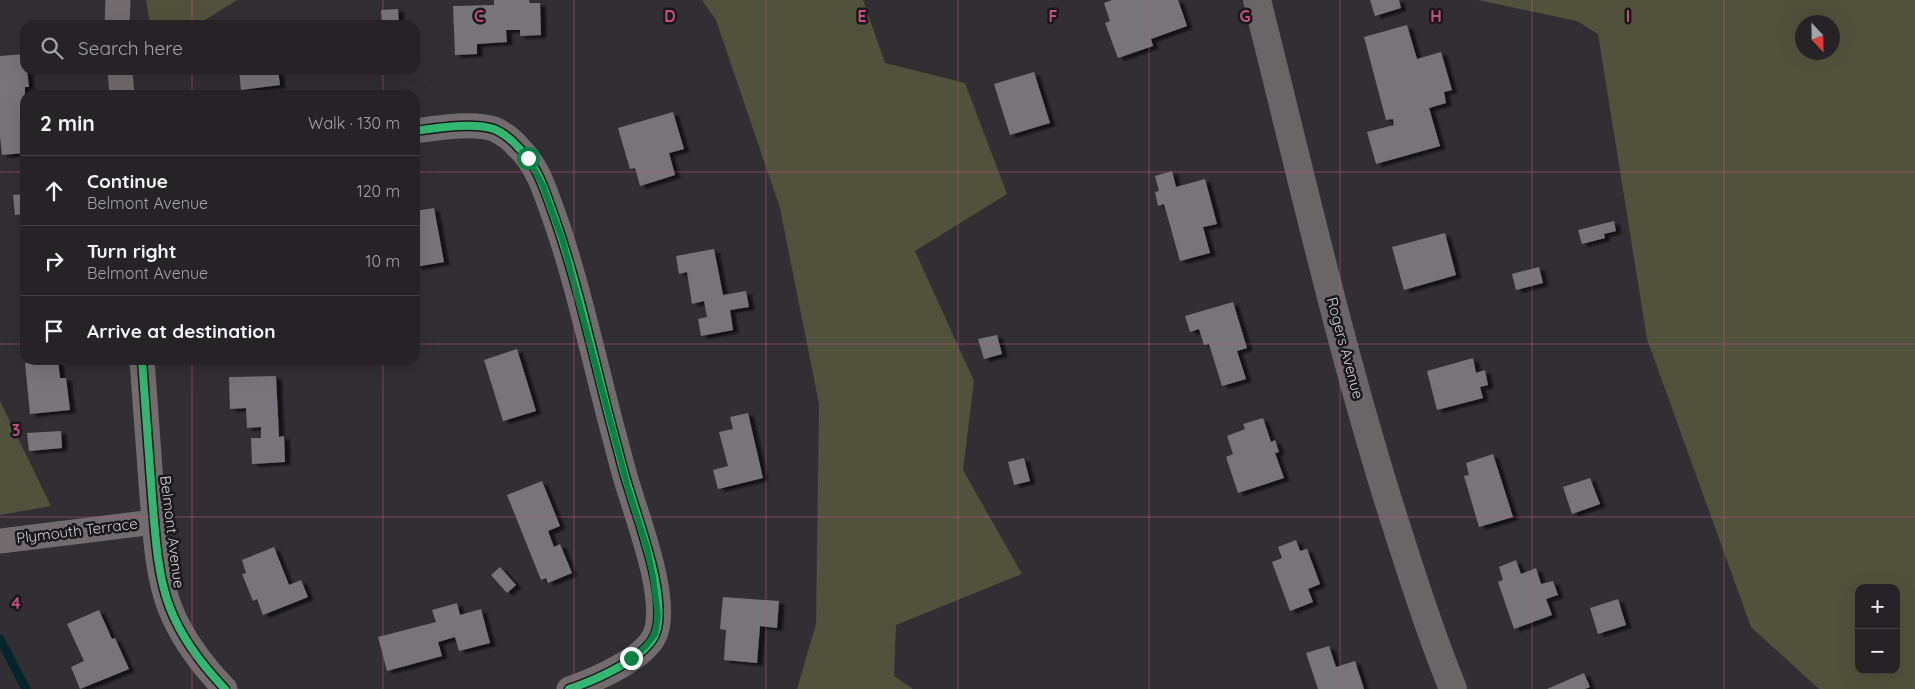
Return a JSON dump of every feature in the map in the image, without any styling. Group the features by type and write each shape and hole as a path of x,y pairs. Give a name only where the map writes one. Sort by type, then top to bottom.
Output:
{"main road":[{"name":"Rogers Avenue","path":"1257,0 1347,362 1409,566 1453,689"}],"street":[{"path":"117,20 118,0"},
{"path":"120,75 122,90"},
{"path":"420,131 479,127 494,130 507,137 528,158 536,171 563,242 619,453 647,548 657,597 658,616 655,634 645,647 617,668 598,678 569,689"},
{"name":"Belmont Avenue","path":"142,365 154,522 162,579 169,606 188,644 225,689"},
{"name":"Plymouth Terrace","path":"0,541 154,522"}],"green space":[{"path":"146,0 237,0 205,20 149,20"},
{"path":"702,0 863,0 885,63 965,83 1007,194 915,251 974,381 963,470 1022,574 896,625 894,676 913,689 797,689 816,624 819,404 780,208 716,20"},
{"path":"1478,0 1915,0 1915,689 1819,689 1751,627 1647,339 1598,34 1577,21"},
{"path":"0,401 51,506 0,515"}],"building":[{"path":"494,0 529,0 530,3 540,3 541,35 520,36 520,30 506,30 507,42 477,44 477,54 455,55 453,6 494,5"},
{"path":"1112,0 1178,0 1187,26 1151,39 1153,46 1118,58 1105,23 1110,21 1104,3"},
{"path":"1370,0 1399,0 1401,8 1375,16"},
{"path":"398,9 399,20 382,20 381,10"},
{"path":"1407,25 1417,59 1441,52 1452,90 1444,92 1446,103 1429,108 1440,146 1376,164 1367,132 1394,125 1393,119 1386,120 1364,37"},
{"path":"20,54 20,75 28,75 29,87 25,87 25,90 20,90 20,153 2,155 0,136 0,56"},
{"path":"1034,72 1050,123 1010,135 994,84"},
{"path":"240,75 279,75 280,85 241,90"},
{"path":"673,112 684,149 669,153 675,175 640,186 635,168 630,169 618,128"},
{"path":"1172,171 1176,187 1205,179 1217,224 1203,227 1210,253 1180,261 1164,204 1158,206 1155,192 1159,191 1155,176"},
{"path":"20,194 20,214 15,215 13,195"},
{"path":"434,208 444,262 420,266 420,210"},
{"path":"1614,221 1616,231 1604,234 1605,238 1582,244 1578,230"},
{"path":"1445,233 1456,275 1404,290 1392,247"},
{"path":"714,249 723,295 746,291 749,307 730,310 733,330 701,336 698,319 707,317 704,301 692,304 687,272 679,274 676,256"},
{"path":"1539,267 1543,283 1516,290 1512,274"},
{"path":"1233,302 1247,348 1237,351 1246,379 1222,386 1209,344 1204,345 1199,329 1190,332 1185,316"},
{"path":"997,335 1002,354 984,359 978,339"},
{"path":"517,349 536,411 503,421 484,360"},
{"path":"1473,358 1476,373 1485,370 1488,385 1480,387 1483,398 1437,410 1427,371"},
{"path":"25,365 59,365 60,378 66,378 70,410 30,414"},
{"path":"276,376 279,437 284,436 285,462 252,464 251,438 261,438 261,427 247,428 246,408 230,409 229,377"},
{"path":"748,413 763,478 718,489 713,470 728,466 719,432 733,429 730,417"},
{"path":"1263,418 1271,442 1275,440 1279,452 1275,453 1284,478 1238,493 1226,457 1233,454 1227,436 1245,429 1243,424"},
{"path":"61,431 62,448 29,451 27,433"},
{"path":"1493,454 1513,517 1479,527 1464,476 1469,475 1466,463"},
{"path":"1024,458 1030,481 1014,485 1008,462"},
{"path":"1590,478 1600,504 1572,514 1563,487"},
{"path":"542,481 560,526 548,531 554,547 560,544 572,573 548,583 546,578 541,580 507,495"},
{"path":"1296,540 1300,551 1307,549 1320,584 1308,589 1313,602 1290,611 1272,562 1282,558 1278,547"},
{"path":"274,547 289,585 301,580 308,597 263,615 257,599 253,601 242,574 246,573 242,560"},
{"path":"1516,560 1521,574 1536,568 1541,584 1553,581 1558,595 1546,599 1552,615 1514,629 1498,582 1503,580 1499,567"},
{"path":"500,567 516,585 507,593 491,575"},
{"path":"723,597 779,601 777,628 760,626 757,663 724,660 726,630 720,629"},
{"path":"1618,599 1626,625 1598,634 1590,608"},
{"path":"457,603 460,615 481,609 490,643 459,651 455,637 438,642 442,656 387,671 378,637 436,622 432,610"},
{"path":"99,610 112,639 115,638 129,669 80,689 71,667 84,661 67,624"},
{"path":"1329,646 1336,667 1355,661 1364,689 1318,689 1306,653"},
{"path":"1584,673 1590,687 1585,689 1547,689"}],"waterway":[{"path":"0,639 26,689"}],"cycle path":[{"path":"420,130 454,126 475,126 494,129 513,142 533,166 546,195 568,259 623,469 651,561 658,600 656,632 651,642 642,651 618,667 569,689"},
{"path":"142,365 154,524 162,582 170,608 180,630 208,671 225,689"}],"route":[{"path":"528,158 549,200 563,242 628,488 647,548 653,577 658,616 655,634 645,647 631,658"}]}
